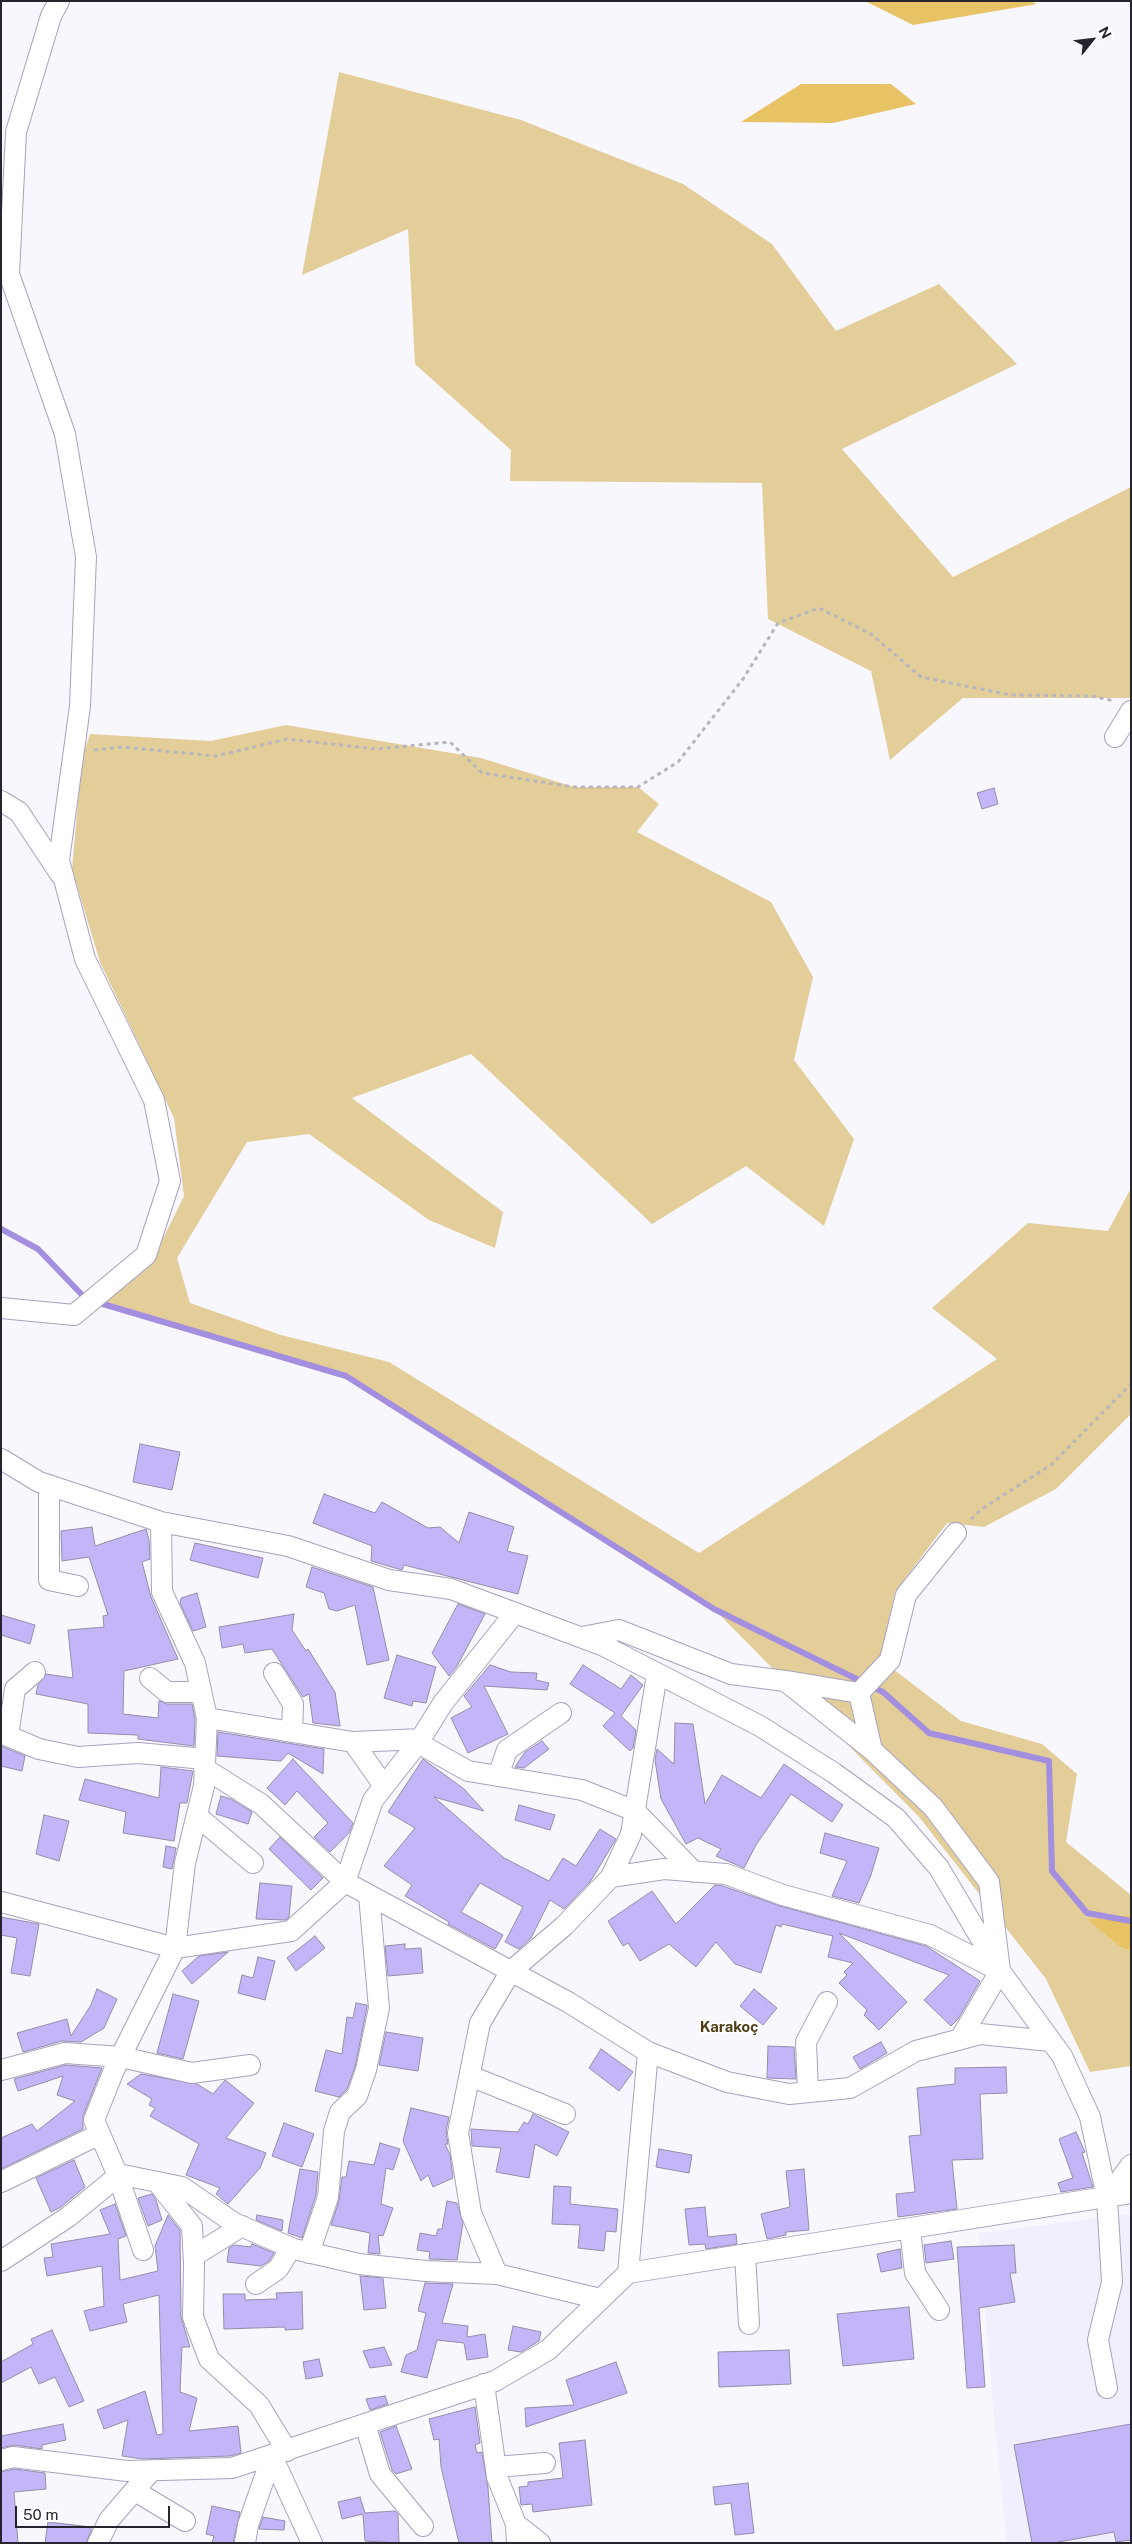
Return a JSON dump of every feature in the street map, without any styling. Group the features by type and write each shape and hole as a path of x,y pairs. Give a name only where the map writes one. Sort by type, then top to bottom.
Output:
{"street":[{"path":"1,1308 74,1315 146,1255 170,1181 154,1100 85,959 59,860 80,706 86,557 65,434 9,274 16,132 51,16 59,1"},
{"path":"1115,737 1127,707"},
{"path":"1,801 19,812 64,879"},
{"path":"1,1460 49,1486 161,1522 288,1546 389,1580 451,1589 604,1646 760,1726 834,1774 896,1818 939,1868 1000,1971 1062,2056 1090,2117 1107,2198 1112,2282 1098,2340 1107,2388"},
{"path":"49,1486 49,1580 78,1586"},
{"path":"143,2250 118,2176 94,2120 121,2056 175,1948 185,1863 204,1786 206,1718 195,1663 162,1592 161,1522"},
{"path":"859,1693 890,1660 906,1595 956,1533"},
{"path":"1,1902 175,1948 291,1931 345,1882 373,1800 420,1741 443,1703 514,1614"},
{"path":"581,1637 619,1630 731,1674 785,1680 859,1693"},
{"path":"35,1672 15,1688 5,1734 39,1749 78,1757 138,1753 205,1763 261,1804 345,1882 568,2002 648,2052 727,2082 789,2094 850,2088 916,2051 980,2034 1051,2041"},
{"path":"274,1674 292,1704 292,1732"},
{"path":"497,2274 471,2213 458,2133 480,2024 511,1971 564,1926 611,1877 631,1834 658,1674"},
{"path":"150,1678 168,1692 201,1692"},
{"path":"785,1680 872,1750 933,1808 989,1882 1000,1971 960,2040"},
{"path":"859,1693 872,1750"},
{"path":"498,1776 506,1750 560,1713"},
{"path":"206,1718 353,1742 420,1741 468,1771 582,1790 635,1811 694,1872"},
{"path":"353,1742 384,1786"},
{"path":"197,1816 253,1863"},
{"path":"611,1877 664,1869 726,1874 783,1895 930,1935 1000,1971"},
{"path":"256,2284 278,2269 300,2250 328,2197 337,2121 340,2112 357,2096 366,2070 380,2008 369,1895"},
{"path":"808,2092 806,2042 828,2002"},
{"path":"628,2273 648,2052"},
{"path":"1,2070 65,2053 121,2056 192,2073 250,2065"},
{"path":"470,2076 565,2114"},
{"path":"1,2182 100,2134"},
{"path":"1107,2198 1131,2165"},
{"path":"1,2261 68,2217 118,2176 182,2187 242,2226 300,2250 368,2265 426,2271 497,2274 600,2299"},
{"path":"156,2182 192,2226 194,2256 193,2317 209,2359 259,2405 280,2453 312,2543"},
{"path":"1,2460 13,2457 127,2471 232,2468 495,2381 548,2350 628,2273 1131,2193"},
{"path":"194,2256 242,2226"},
{"path":"910,2229 915,2272 939,2310"},
{"path":"745,2254 749,2324"},
{"path":"484,2384 497,2477 516,2533 540,2543"},
{"path":"365,2424 380,2474 423,2526"},
{"path":"245,2543 248,2525 280,2453"},
{"path":"496,2467 546,2463"},
{"path":"98,2543 109,2520 152,2470"},
{"path":"134,2491 185,2521"}],"path":[{"path":"74,753 122,747 216,756 287,739 376,748 450,742 482,773 574,788 638,787 678,762 743,679 778,623 820,608 871,634 921,677 1011,695 1091,696 1127,707"},
{"path":"956,1533 983,1508 1051,1465 1131,1384"}],"shaded area":[{"path":"865,1 1030,1 1037,4 913,25"},
{"path":"339,72 521,120 683,184 772,244 836,331 939,284 1017,364 842,449 953,577 1131,487 1131,698 963,698 890,760 871,671 768,619 762,483 510,481 511,450 415,364 408,229 302,275"},
{"path":"801,84 891,84 916,104 833,123 741,122"},
{"path":"286,725 481,758 574,787 638,787 659,804 637,832 771,902 813,977 794,1060 854,1139 824,1226 746,1166 652,1224 471,1054 352,1098 503,1212 495,1248 429,1220 309,1134 247,1142 177,1258 190,1303 281,1335 389,1362 699,1553 997,1359 932,1308 1028,1223 1108,1231 1131,1188 1131,1414 1056,1489 984,1527 947,1523 895,1592 882,1656 854,1684 776,1672 714,1609 346,1376 101,1303 153,1259 184,1196 174,1118 100,962 72,869 82,758 90,734 211,741"},
{"path":"893,1669 961,1721 1042,1744 1077,1774 1066,1842 1131,1895 1131,1915 1088,1919 1120,1947 1131,1951 1131,2066 1090,2072 1046,1979 919,1817 785,1681 859,1693"},
{"path":"1131,1915 1131,1951 1120,1947 1087,1919"},
{"path":"1131,2214 1131,2543 1007,2543 995,2427 979,2233"}],"building":[{"path":"994,788 998,804 982,809 977,793"},
{"path":"140,1444 180,1452 172,1490 133,1482"},
{"path":"324,1494 375,1513 382,1502 428,1528 440,1527 459,1543 469,1512 514,1527 507,1551 528,1556 518,1594 404,1565 402,1570 371,1561 372,1546 313,1523"},
{"path":"92,1527 95,1546 146,1529 149,1540 150,1559 142,1562 151,1597 178,1659 124,1671 123,1714 158,1718 159,1701 167,1704 192,1704 195,1719 194,1746 138,1739 138,1735 88,1733 88,1704 36,1694 38,1685 46,1674 73,1678 68,1630 104,1627 103,1616 108,1615 89,1557 62,1561 61,1531"},
{"path":"195,1543 263,1558 258,1578 190,1560"},
{"path":"312,1567 373,1587 389,1660 367,1665 355,1605 337,1611 329,1609 324,1593 306,1587"},
{"path":"197,1593 206,1627 193,1631 180,1603 181,1598"},
{"path":"458,1604 485,1614 457,1666 449,1676 432,1653"},
{"path":"294,1614 292,1630 306,1651 308,1649 335,1692 340,1726 313,1723 309,1694 303,1697 272,1649 245,1653 243,1644 222,1648 219,1627"},
{"path":"1,1615 35,1625 30,1644 1,1635"},
{"path":"397,1655 436,1667 426,1703 413,1701 412,1706 384,1698"},
{"path":"490,1665 511,1672 537,1673 536,1680 549,1683 547,1690 484,1686 508,1734 468,1753 451,1718 472,1707 464,1696"},
{"path":"583,1665 621,1689 631,1675 643,1685 621,1716 636,1730 633,1748 630,1751 603,1726 615,1713 570,1684"},
{"path":"675,1723 693,1724 705,1804 722,1775 761,1798 784,1764 843,1805 832,1822 791,1794 756,1845 744,1868 716,1856 721,1849 698,1838 686,1844 661,1799 655,1760 657,1749 674,1764"},
{"path":"218,1732 324,1749 323,1774 288,1753 281,1761 217,1756"},
{"path":"542,1741 549,1749 524,1768 515,1767 525,1752"},
{"path":"1,1746 25,1756 22,1771 1,1766"},
{"path":"293,1759 353,1823 349,1833 330,1852 314,1837 328,1823 297,1791 285,1805 267,1788"},
{"path":"423,1759 464,1789 484,1811 434,1797 504,1858 549,1881 563,1858 576,1866 600,1829 616,1839 590,1882 564,1909 550,1900 531,1938 519,1949 505,1942 523,1907 480,1883 461,1912 503,1935 495,1949 448,1924 449,1922 405,1896 412,1885 384,1866 415,1828 388,1812"},
{"path":"161,1767 193,1771 187,1803 180,1803 174,1841 123,1833 126,1812 79,1800 85,1779 159,1798"},
{"path":"221,1796 231,1799 252,1812 248,1824 216,1814"},
{"path":"519,1805 555,1815 550,1830 515,1820"},
{"path":"44,1815 69,1821 59,1861 36,1854"},
{"path":"825,1833 879,1848 871,1875 859,1903 832,1896 847,1861 820,1853"},
{"path":"280,1837 323,1878 311,1890 269,1849"},
{"path":"166,1846 176,1848 172,1869 163,1867"},
{"path":"260,1883 292,1886 289,1917 286,1920 256,1919"},
{"path":"715,1885 723,1886 780,1906 926,1946 980,1981 958,2019 951,2026 924,2000 949,1975 839,1933 907,2002 879,2030 864,2015 867,2010 839,1983 847,1975 844,1972 853,1963 828,1957 833,1936 782,1924 781,1927 776,1925 761,1973 735,1964 716,1942 696,1967 669,1944 640,1961 628,1943 623,1946 608,1921 652,1891 676,1924"},
{"path":"1,1917 39,1924 30,1976 11,1973 17,1938 1,1935"},
{"path":"315,1936 325,1948 296,1971 287,1958"},
{"path":"405,1944 405,1949 421,1948 423,1973 388,1976 385,1946"},
{"path":"228,1952 192,1984 182,1971 199,1956"},
{"path":"258,1957 275,1961 265,2000 238,1993 242,1975 253,1978"},
{"path":"97,1989 117,1999 104,2028 81,2042 62,2041 23,2052 17,2033 67,2019 71,2036 91,2005"},
{"path":"754,1989 777,2008 763,2025 740,2006"},
{"path":"173,1994 199,2001 183,2059 157,2053"},
{"path":"356,2003 367,2005 367,2007 355,2067 347,2089 339,2097 315,2091 326,2050 342,2054 347,2017 353,2018"},
{"path":"386,2032 423,2038 418,2071 379,2065"},
{"path":"881,2042 887,2053 860,2069 853,2057"},
{"path":"768,2046 794,2047 796,2079 767,2078"},
{"path":"601,2049 633,2072 619,2091 589,2068"},
{"path":"66,2065 102,2068 83,2116 83,2129 1,2169 1,2138 32,2124 37,2131 75,2101 57,2095 63,2076 18,2091 14,2079"},
{"path":"1006,2067 1007,2093 980,2094 983,2159 952,2160 957,2209 898,2217 896,2194 915,2192 909,2136 921,2135 917,2088 955,2084 955,2068"},
{"path":"141,2074 197,2084 213,2094 225,2080 254,2103 226,2138 266,2153 260,2168 228,2204 216,2194 220,2188 186,2175 199,2144 150,2116 155,2108 149,2105 152,2099 127,2084"},
{"path":"411,2108 449,2117 446,2131 448,2144 445,2144 450,2155 453,2178 433,2187 428,2175 421,2181 403,2141"},
{"path":"533,2114 569,2132 557,2156 535,2144 529,2178 496,2172 501,2148 472,2146 471,2129 518,2132 524,2122 528,2124"},
{"path":"284,2123 314,2134 302,2167 272,2156"},
{"path":"1076,2132 1085,2152 1082,2153 1093,2187 1061,2192 1058,2183 1073,2178 1059,2139"},
{"path":"380,2143 400,2149 393,2170 386,2168 381,2204 393,2208 383,2236 378,2235 380,2254 368,2253 370,2233 331,2225 339,2201 342,2177 346,2177 349,2161 374,2165"},
{"path":"659,2149 692,2155 689,2173 656,2167"},
{"path":"74,2160 85,2187 61,2207 51,2212 36,2178"},
{"path":"300,2169 318,2172 316,2195 302,2238 288,2233"},
{"path":"804,2169 809,2230 786,2232 786,2235 767,2239 761,2214 790,2207 786,2171"},
{"path":"554,2186 571,2187 570,2204 618,2209 616,2232 606,2231 604,2251 578,2248 580,2225 552,2224"},
{"path":"152,2194 156,2200 162,2220 148,2226 138,2198"},
{"path":"447,2201 457,2203 463,2223 457,2260 429,2259 430,2252 417,2250 420,2233 436,2236 438,2229 442,2229"},
{"path":"115,2204 126,2236 118,2239 120,2280 158,2271 155,2246 168,2215 180,2230 181,2317 190,2347 182,2347 180,2392 197,2398 189,2431 238,2426 241,2453 230,2456 143,2459 122,2456 128,2420 104,2429 97,2410 145,2391 157,2435 163,2434 159,2295 123,2304 127,2322 90,2331 84,2311 104,2306 102,2266 47,2276 44,2258 53,2257 51,2244 110,2234 100,2210"},
{"path":"705,2207 708,2237 736,2234 737,2244 706,2249 705,2244 689,2245 685,2209"},
{"path":"257,2215 283,2220 282,2231 256,2220"},
{"path":"951,2241 954,2259 926,2263 924,2245"},
{"path":"252,2244 274,2253 269,2261 261,2266 227,2262 229,2248 234,2245 251,2247"},
{"path":"1014,2245 1016,2273 1010,2273 1015,2302 979,2308 985,2387 967,2388 957,2247"},
{"path":"900,2249 902,2268 881,2272 877,2254"},
{"path":"360,2276 383,2278 386,2308 364,2310"},
{"path":"425,2283 453,2284 442,2323 468,2326 467,2337 485,2334 488,2357 467,2360 464,2343 437,2340 427,2378 401,2372 406,2355 417,2350 426,2313 418,2311"},
{"path":"302,2292 303,2329 285,2330 285,2327 224,2329 223,2294 245,2294 245,2300 277,2299 276,2293"},
{"path":"909,2307 914,2359 843,2366 837,2314"},
{"path":"513,2326 541,2332 539,2341 521,2352 508,2350"},
{"path":"52,2330 84,2401 69,2407 55,2377 39,2384 31,2367 1,2383 1,2362 33,2344 31,2339"},
{"path":"384,2347 392,2365 370,2368 363,2351"},
{"path":"789,2350 791,2384 719,2387 718,2352"},
{"path":"319,2359 323,2376 306,2379 303,2362"},
{"path":"616,2362 627,2393 526,2427 525,2408 574,2405 566,2380"},
{"path":"385,2396 388,2404 370,2410 366,2399"},
{"path":"475,2407 480,2443 475,2445 477,2453 482,2452 488,2488 492,2543 459,2543 441,2467 439,2439 434,2440 429,2419"},
{"path":"63,2424 66,2440 42,2445 42,2449 14,2445 1,2448 1,2436"},
{"path":"1131,2424 1131,2540 1116,2542 1114,2532 1053,2543 1032,2543 1014,2445"},
{"path":"396,2426 412,2469 396,2474 392,2470 380,2432"},
{"path":"585,2440 592,2505 533,2512 532,2504 521,2505 519,2487 528,2486 528,2482 563,2478 559,2443"},
{"path":"14,2469 45,2473 46,2489 14,2492 18,2543 1,2543 1,2472"},
{"path":"748,2483 754,2533 735,2535 731,2503 715,2505 713,2487"},
{"path":"360,2497 365,2513 395,2511 398,2514 399,2543 365,2541 363,2514 342,2519 338,2502"},
{"path":"212,2506 240,2512 233,2543 212,2543 214,2536 206,2534"},
{"path":"263,2517 285,2521 284,2530 259,2529"},
{"path":"48,2522 91,2527 91,2531 86,2543 45,2543"}],"waterway":[{"path":"1,1229 38,1249 86,1299 346,1376 714,1609 883,1692 929,1733 1049,1761 1052,1871 1087,1913 1131,1921"}],"district":[{"name":"Karakoç","path":"729,2027"}]}
